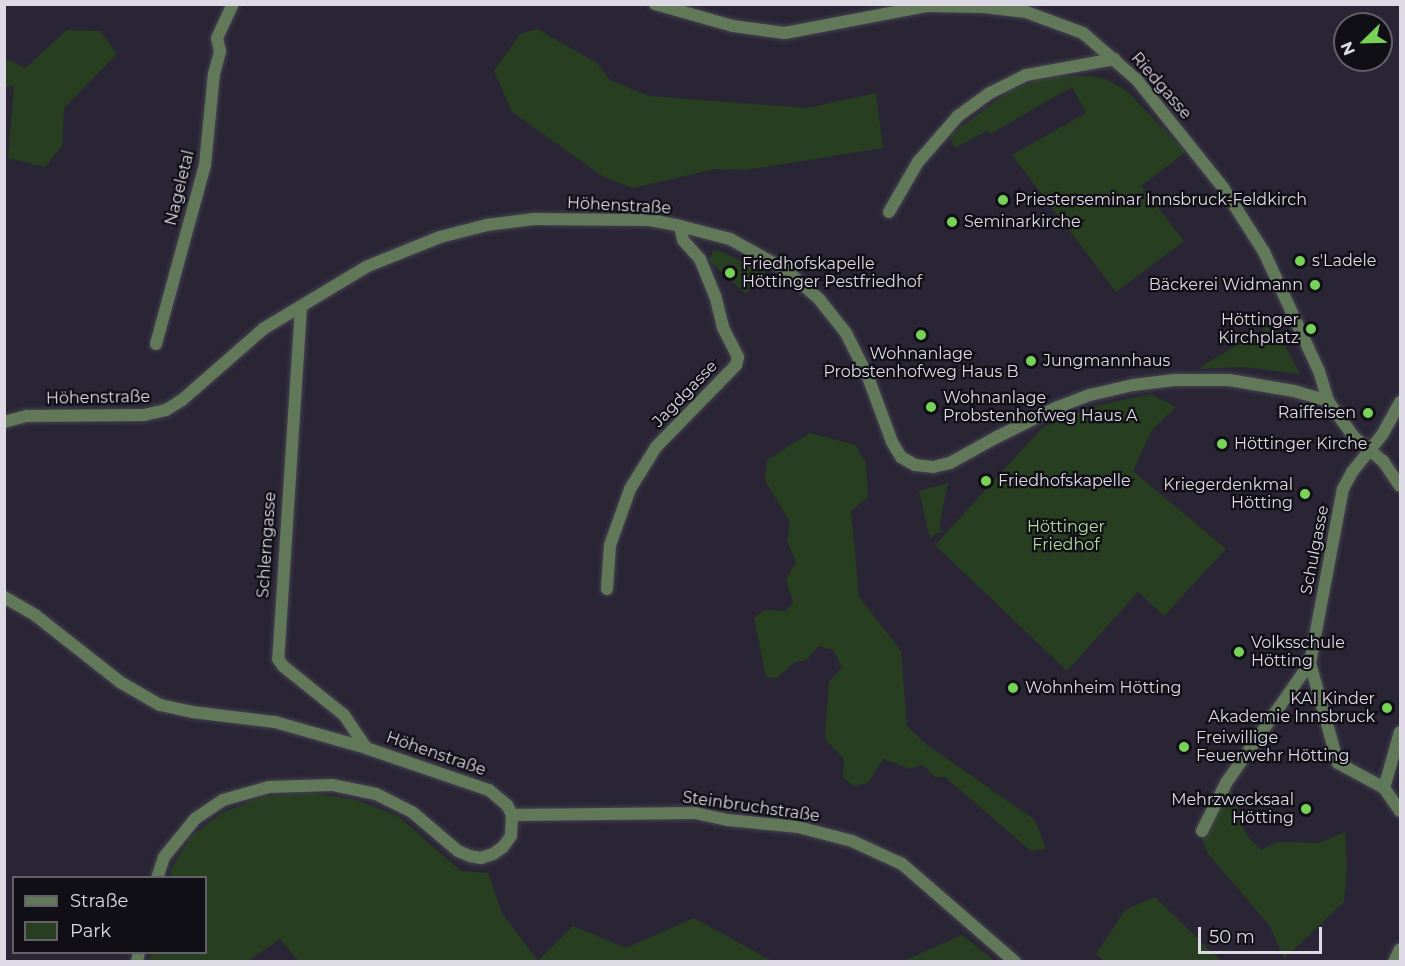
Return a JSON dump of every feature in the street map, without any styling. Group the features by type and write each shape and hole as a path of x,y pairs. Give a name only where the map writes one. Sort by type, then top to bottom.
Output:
{"street":[{"name":"Nageletal","path":"156,344 205,165 214,74 220,51 217,38 233,4"},
{"name":"Riedgasse","path":"655,4 733,26 785,33 927,6 984,7 1026,12 1083,33 1137,80 1222,186 1264,252 1319,371 1328,401 1354,437 1383,461 1401,486"},
{"path":"889,212 918,162 958,116 990,93 1026,75 1115,59"},
{"name":"Höhenstraße","path":"4,422 27,416 144,415 166,410 182,400 263,329 381,260 440,237 487,225 534,219 650,220 730,239 759,253 795,277 819,299 837,321 857,353 892,442 901,456 915,465 933,467 950,463 997,436 1075,400 1118,388 1161,381 1250,382 1328,401"},
{"name":"Jagdgasse","path":"607,589 610,545 630,489 656,447 736,366 738,357 723,327 716,296 700,259 683,240 680,226"},
{"name":"Schlerngasse","path":"301,307 278,659 282,666 344,716 366,748"},
{"name":"Schulgasse","path":"1202,831 1226,783 1310,663 1343,489 1352,472 1382,435 1401,402"},
{"name":"Höhenstraße","path":"4,597 52,628 120,682 160,705 192,712 283,724 366,748 489,790 507,805 512,814"},
{"name":"Schulgasse","path":"1310,663 1338,763 1384,788"},
{"path":"1401,732 1384,788 1400,811 1401,825"},
{"path":"158,876 164,857 195,819 224,800 269,787 324,785 369,792 390,799 412,812 458,851 470,856 487,856 503,847 511,836 512,814"},
{"name":"Steinbruchstraße","path":"512,814 695,813 728,820 798,827 852,841 902,864 1015,962"},
{"path":"1394,962 1401,949"}],"green space":[{"path":"537,29 597,63 610,80 649,96 807,108 876,93 883,148 746,170 715,169 633,188 602,176 512,112 494,71 520,34"},
{"path":"67,30 100,31 117,54 64,108 62,146 45,167 8,158 14,86 5,87 5,58 25,68"},
{"path":"1060,76 1092,76 1107,80 1126,90 1186,152 1141,186 1184,241 1116,292 1012,155 1086,113 1072,87 990,134 988,130 955,148 949,136 1010,90 1037,80"},
{"path":"713,250 720,251 765,272 746,294 709,261"},
{"path":"1272,321 1300,374 1244,367 1198,369 1245,340 1256,338 1262,332 1264,323"},
{"name":"Höttinger Friedhof","path":"1151,394 1176,407 1152,430 1133,471 1226,549 1164,616 1138,592 1067,671 935,545 1043,427 1095,406"},
{"path":"810,433 855,445 866,463 868,497 851,511 859,597 901,651 907,726 926,744 1035,820 1046,849 1031,851 945,777 935,777 922,765 910,769 883,759 868,783 853,786 843,777 844,759 825,739 829,682 842,667 833,650 819,646 805,661 795,662 777,678 766,677 754,618 765,610 786,611 793,602 786,580 796,562 787,541 790,522 765,480 767,460"},
{"path":"948,483 940,529 944,532 937,533 930,538 919,491"},
{"path":"1226,783 1236,799 1240,822 1249,838 1261,850 1277,842 1319,843 1345,832 1347,870 1344,902 1284,959 1270,926 1209,855 1203,843 1202,831"},
{"path":"305,792 357,800 398,816 461,871 488,873 502,913 538,961 573,926 626,948 694,918 772,961 299,962 280,939 248,961 148,962 151,954 207,954 207,876 170,876 171,869 191,836 222,813 261,797"},
{"path":"1155,897 1221,961 1104,961 1096,954 1125,910"},
{"path":"962,935 995,961 903,961"}],"place":[{"name":"Priesterseminar Innsbruck-Feldkirch","path":"1003,200"},
{"name":"Seminarkirche","path":"952,222"},
{"name":"s'Ladele","path":"1300,261"},
{"name":"Friedhofskapelle Höttinger Pestfriedhof","path":"730,273"},
{"name":"Bäckerei Widmann","path":"1315,285"},
{"name":"Höttinger Kirchplatz","path":"1311,329"},
{"name":"Wohnanlage Probstenhofweg Haus B","path":"921,335"},
{"name":"Jungmannhaus","path":"1031,361"},
{"name":"Wohnanlage Probstenhofweg Haus A","path":"931,407"},
{"name":"Raiffeisen","path":"1368,413"},
{"name":"Höttinger Kirche","path":"1222,444"},
{"name":"Friedhofskapelle","path":"986,481"},
{"name":"Kriegerdenkmal Hötting","path":"1305,494"},
{"name":"Volksschule Hötting","path":"1239,652"},
{"name":"Wohnheim Hötting","path":"1013,688"},
{"name":"KAI Kinder Akademie Innsbruck","path":"1387,708"},
{"name":"Freiwillige Feuerwehr Hötting","path":"1184,747"},
{"name":"Mehrzwecksaal Hötting","path":"1306,809"}]}
